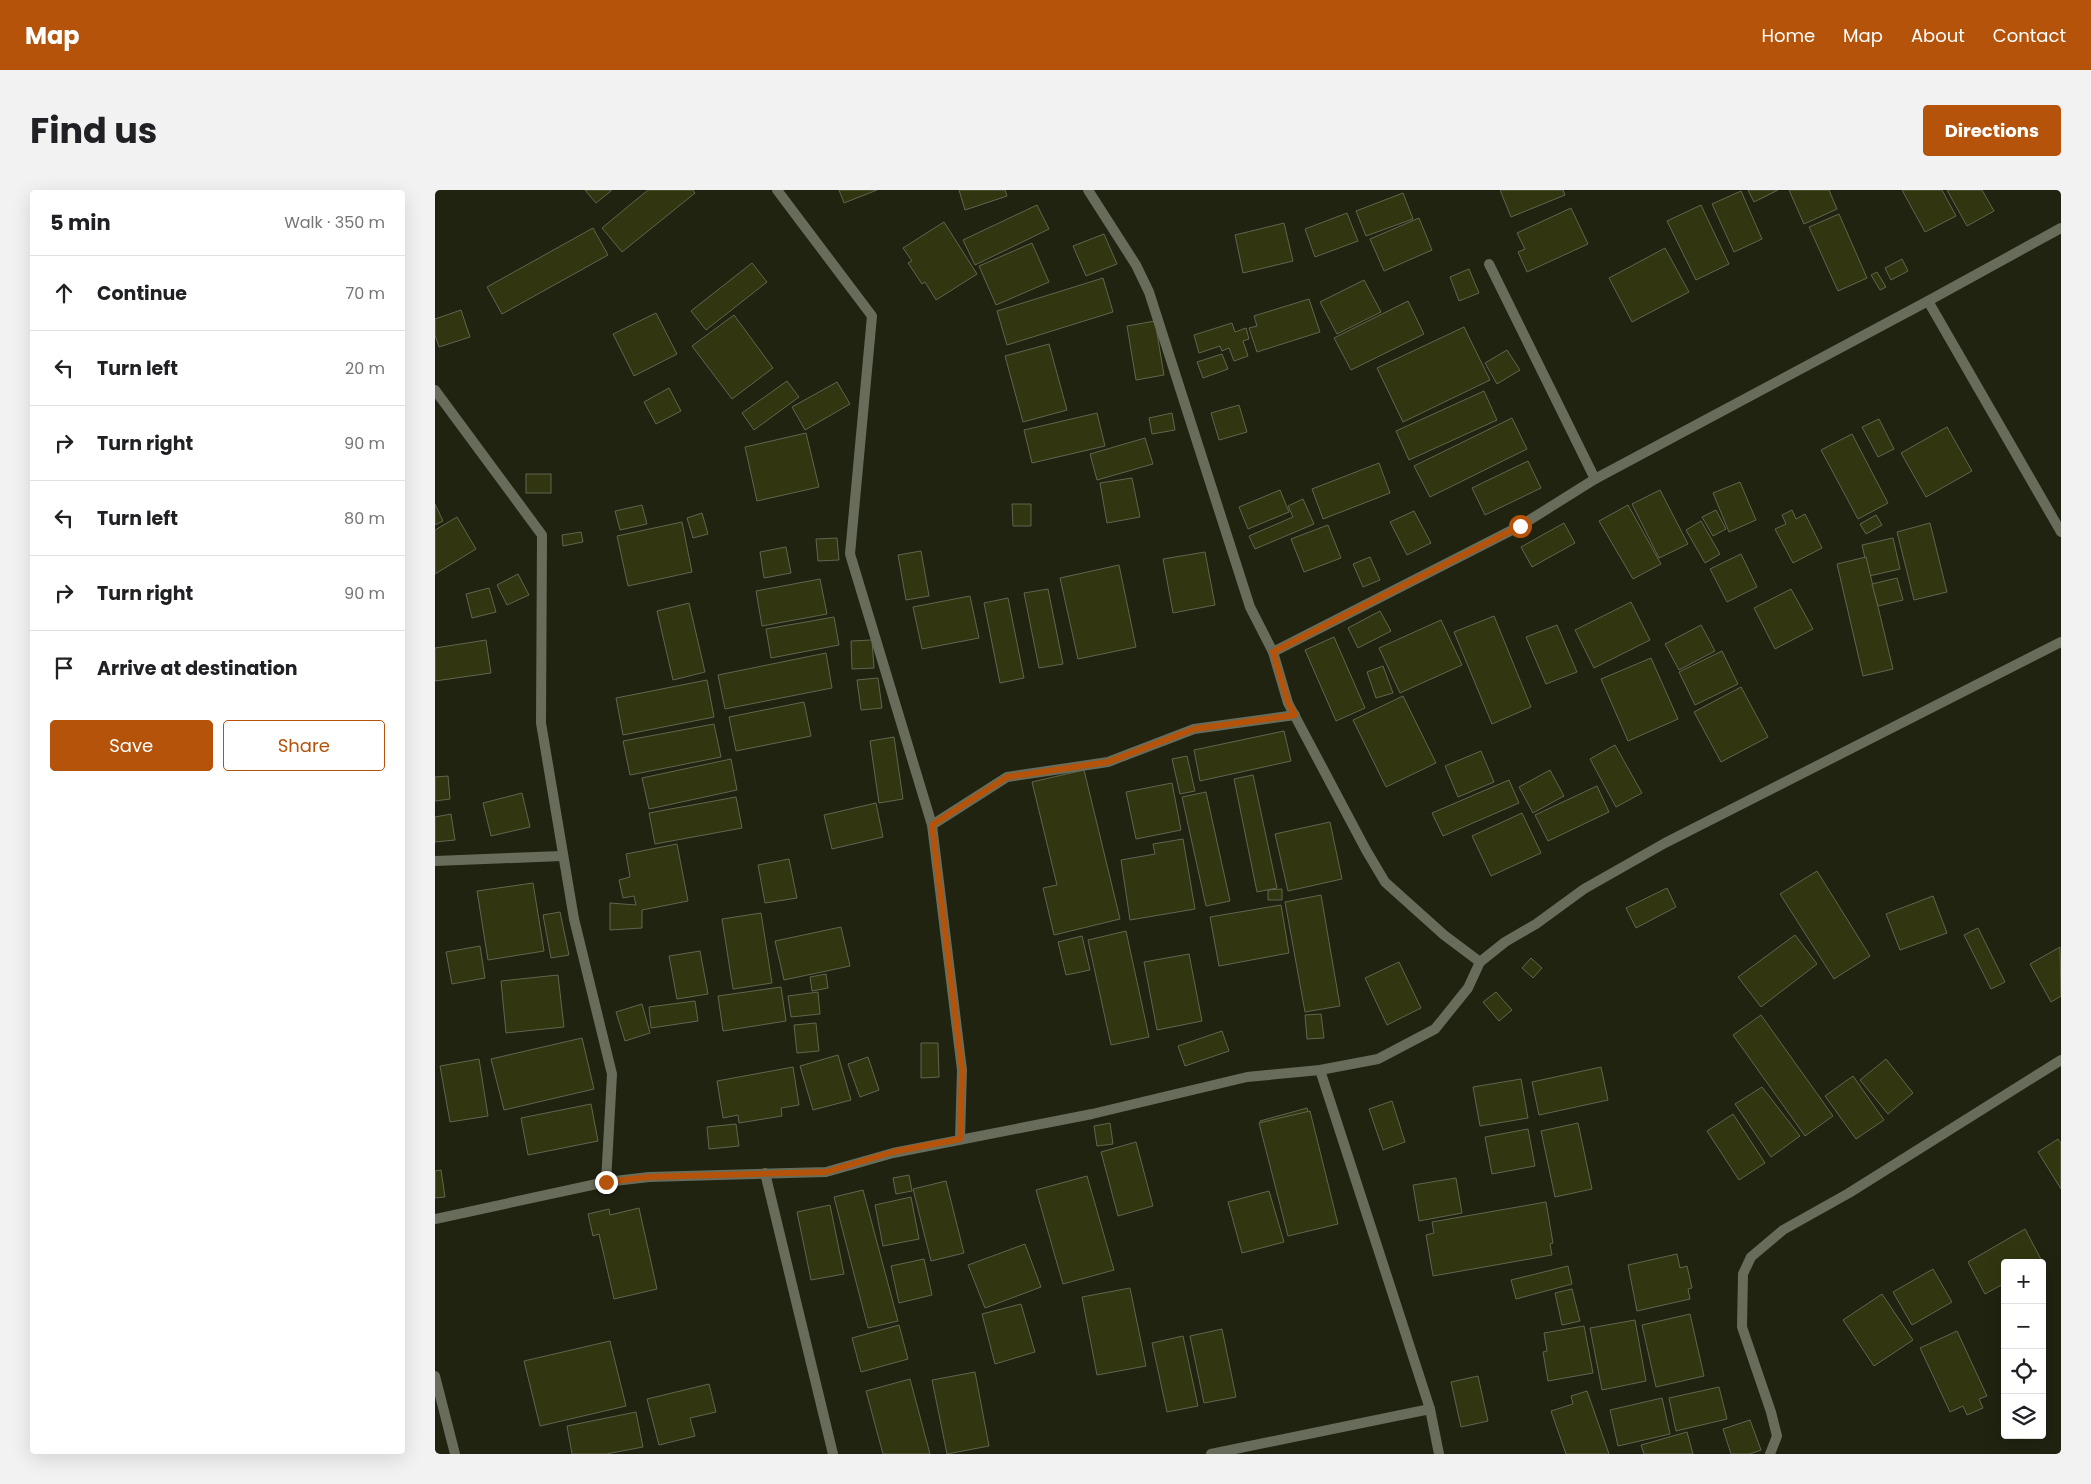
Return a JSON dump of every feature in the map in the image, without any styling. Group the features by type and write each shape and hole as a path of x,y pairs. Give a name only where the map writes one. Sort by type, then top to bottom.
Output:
{"street":[{"path":"777,190 872,316 850,554 932,825 962,1070 960,1139"},
{"path":"1088,190 1137,265 1149,292 1250,607 1273,652 1288,703 1385,882 1444,935 1480,962"},
{"path":"1273,652 1520,526 1595,479 1928,302 2061,228"},
{"path":"1489,264 1595,479"},
{"path":"1928,302 2061,532"},
{"path":"435,390 542,535 541,723 574,919 612,1074 606,1182"},
{"path":"435,1218 606,1182 649,1177 826,1172 893,1152 1092,1114 1247,1077 1320,1070 1378,1059 1435,1029 1468,988 1480,962 1505,942 1536,924 1585,889 1665,842 2061,642"},
{"path":"932,825 1007,777 1108,762 1194,729 1295,715"},
{"path":"435,861 562,856"},
{"path":"1770,1454 1777,1436 1771,1412 1742,1327 1743,1274 1751,1257 1795,1222 1849,1194 2061,1060"},
{"path":"1320,1070 1430,1409 1439,1454"},
{"path":"765,1174 833,1454"},
{"path":"435,1376 455,1454"},
{"path":"1211,1454 1430,1409"}],"building":[{"path":"585,190 612,190 596,203"},
{"path":"648,190 693,190 695,193 622,252 602,228"},
{"path":"839,190 877,190 844,203"},
{"path":"959,190 1005,190 1007,196 965,210"},
{"path":"1500,190 1563,190 1565,195 1511,217"},
{"path":"1748,190 1778,190 1754,202"},
{"path":"1789,190 1829,190 1837,209 1804,224"},
{"path":"1902,190 1942,190 1956,216 1925,232"},
{"path":"1947,190 1982,190 1994,211 1967,226"},
{"path":"1741,191 1762,239 1734,252 1712,204"},
{"path":"1403,193 1413,219 1366,236 1356,211"},
{"path":"1037,205 1049,229 975,265 963,240"},
{"path":"1701,205 1729,264 1696,280 1667,221"},
{"path":"1571,208 1588,244 1527,272 1518,252 1525,249 1517,233"},
{"path":"1347,213 1358,241 1315,257 1305,229"},
{"path":"1839,214 1867,278 1838,291 1809,227"},
{"path":"1419,218 1432,250 1384,271 1370,239"},
{"path":"944,222 977,274 936,300 925,282 922,284 908,263 912,261 903,248"},
{"path":"1284,223 1293,261 1243,273 1235,235"},
{"path":"593,228 608,255 502,314 487,287"},
{"path":"1104,234 1117,264 1086,276 1073,246"},
{"path":"1032,243 1049,282 996,305 979,266"},
{"path":"1665,248 1689,292 1632,322 1609,278"},
{"path":"1902,259 1908,271 1891,280 1885,268"},
{"path":"752,263 767,282 706,330 691,311"},
{"path":"1469,269 1479,293 1459,301 1450,277"},
{"path":"1877,272 1886,287 1880,290 1871,275"},
{"path":"1103,278 1113,312 1007,345 997,311"},
{"path":"1364,280 1381,312 1337,334 1320,302"},
{"path":"1309,299 1320,332 1257,352 1249,328 1257,326 1254,316"},
{"path":"1408,301 1424,334 1351,370 1334,338"},
{"path":"461,310 470,337 439,347 435,335 435,319"},
{"path":"656,313 677,354 634,376 613,334"},
{"path":"734,315 773,368 732,399 692,346"},
{"path":"1155,321 1164,375 1136,380 1127,326"},
{"path":"1232,323 1235,332 1246,328 1249,339 1243,341 1248,356 1234,361 1229,348 1222,351 1220,346 1199,353 1194,335"},
{"path":"1464,327 1490,380 1403,422 1377,368"},
{"path":"1049,344 1067,410 1023,422 1005,356"},
{"path":"1507,350 1520,370 1497,384 1485,363"},
{"path":"1222,354 1228,369 1203,378 1197,362"},
{"path":"787,381 799,397 754,430 742,413"},
{"path":"837,382 850,404 805,430 792,407"},
{"path":"669,388 681,411 656,424 644,402"},
{"path":"1484,391 1497,420 1409,460 1396,431"},
{"path":"1239,405 1247,432 1219,440 1211,413"},
{"path":"1097,413 1105,446 1032,463 1024,430"},
{"path":"1172,413 1175,430 1152,434 1149,418"},
{"path":"1512,418 1527,449 1430,497 1414,466"},
{"path":"1879,419 1894,449 1878,457 1862,427"},
{"path":"1947,427 1972,471 1926,497 1901,453"},
{"path":"806,433 819,487 757,501 745,447"},
{"path":"1852,434 1888,503 1858,519 1821,450"},
{"path":"1145,438 1153,464 1097,480 1090,454"},
{"path":"1528,461 1541,488 1485,515 1472,488"},
{"path":"1379,463 1390,493 1323,519 1312,489"},
{"path":"526,474 551,474 551,493 526,493"},
{"path":"1132,478 1140,517 1107,523 1100,483"},
{"path":"1740,482 1756,520 1729,532 1713,493"},
{"path":"1280,490 1289,512 1248,529 1239,507"},
{"path":"1660,490 1688,544 1659,558 1632,504"},
{"path":"1303,499 1314,524 1255,549 1249,536 1293,517 1288,506"},
{"path":"435,504 443,521 435,525"},
{"path":"1012,504 1031,504 1031,526 1013,526"},
{"path":"642,505 647,524 620,530 615,511"},
{"path":"1628,505 1661,564 1633,579 1599,521"},
{"path":"1716,510 1726,529 1713,536 1702,517"},
{"path":"1792,510 1796,519 1805,514 1822,548 1793,563 1775,529 1786,524 1782,515"},
{"path":"1414,511 1431,543 1407,555 1390,522"},
{"path":"702,513 708,534 693,538 687,518"},
{"path":"1876,515 1882,525 1866,534 1860,524"},
{"path":"457,517 476,549 435,574 435,530"},
{"path":"1701,521 1720,554 1705,563 1686,530"},
{"path":"682,522 692,572 628,586 617,536"},
{"path":"1564,523 1575,543 1532,567 1521,547"},
{"path":"1930,523 1947,592 1914,600 1897,532"},
{"path":"1328,525 1341,558 1304,572 1291,539"},
{"path":"581,532 583,542 563,546 562,535"},
{"path":"837,538 839,560 818,561 816,539"},
{"path":"1893,538 1900,569 1869,576 1862,545"},
{"path":"786,547 791,573 764,578 760,552"},
{"path":"921,551 929,596 906,600 898,555"},
{"path":"1205,552 1215,605 1173,613 1163,559"},
{"path":"1741,554 1757,587 1727,602 1710,569"},
{"path":"1370,557 1380,580 1363,587 1353,564"},
{"path":"1866,557 1893,669 1863,676 1837,564"},
{"path":"1119,565 1136,647 1078,659 1060,578"},
{"path":"518,574 529,595 507,605 497,585"},
{"path":"1897,578 1903,600 1878,606 1872,584"},
{"path":"820,579 827,614 762,626 756,591"},
{"path":"489,588 496,612 472,618 466,594"},
{"path":"1048,589 1063,664 1039,668 1024,593"},
{"path":"1791,589 1813,629 1775,649 1754,608"},
{"path":"970,596 979,638 922,649 913,607"},
{"path":"1008,598 1024,678 1000,683 984,603"},
{"path":"1631,602 1650,640 1594,668 1575,630"},
{"path":"689,603 705,672 673,680 657,611"},
{"path":"1380,611 1391,631 1358,648 1348,628"},
{"path":"1494,616 1531,707 1492,724 1454,632"},
{"path":"834,617 839,645 771,658 766,629"},
{"path":"1441,620 1462,665 1400,693 1379,648"},
{"path":"1557,625 1577,672 1546,684 1526,637"},
{"path":"1701,625 1715,651 1679,670 1665,644"},
{"path":"1334,637 1365,708 1336,721 1305,650"},
{"path":"486,640 491,673 435,681 435,648"},
{"path":"872,640 874,668 852,669 851,641"},
{"path":"1722,651 1738,684 1695,705 1679,672"},
{"path":"826,653 832,688 725,709 718,675"},
{"path":"1651,658 1678,719 1628,741 1601,679"},
{"path":"1383,666 1393,693 1376,698 1367,672"},
{"path":"878,678 882,708 861,710 857,680"},
{"path":"707,680 714,717 623,735 616,698"},
{"path":"1741,687 1768,737 1721,762 1694,712"},
{"path":"1403,696 1436,763 1386,787 1353,720"},
{"path":"804,702 811,736 736,751 729,717"},
{"path":"714,724 721,757 630,775 623,741"},
{"path":"1284,731 1291,761 1200,781 1194,750"},
{"path":"894,737 903,799 879,803 870,741"},
{"path":"1615,745 1642,793 1616,807 1590,759"},
{"path":"1481,751 1494,782 1458,797 1445,766"},
{"path":"1187,756 1195,791 1180,794 1172,759"},
{"path":"731,759 737,790 649,809 642,778"},
{"path":"1084,770 1120,919 1054,935 1043,888 1057,885 1032,782"},
{"path":"1550,770 1564,796 1533,813 1519,787"},
{"path":"1253,775 1277,888 1257,892 1234,779"},
{"path":"448,776 450,799 435,801 435,777"},
{"path":"1509,780 1519,803 1443,836 1432,813"},
{"path":"1172,783 1181,830 1136,839 1126,792"},
{"path":"1597,786 1609,812 1548,841 1535,815"},
{"path":"1206,792 1230,901 1206,906 1182,797"},
{"path":"522,793 530,827 491,836 483,803"},
{"path":"736,797 742,828 655,844 649,813"},
{"path":"876,803 883,837 832,849 824,815"},
{"path":"1522,813 1541,853 1491,876 1472,836"},
{"path":"451,814 455,840 435,842 435,817"},
{"path":"1330,822 1342,879 1288,891 1275,834"},
{"path":"1183,839 1195,909 1130,920 1121,860 1155,854 1153,844"},
{"path":"677,844 688,901 642,910 642,928 610,930 610,903 636,905 634,896 623,898 619,880 630,877 626,854"},
{"path":"789,859 797,898 765,903 758,865"},
{"path":"1817,871 1870,956 1834,979 1780,894"},
{"path":"533,883 544,951 488,960 477,891"},
{"path":"1667,888 1676,907 1636,928 1626,908"},
{"path":"1282,889 1282,900 1268,900 1268,890"},
{"path":"1321,895 1340,1006 1305,1012 1285,902"},
{"path":"1933,896 1947,933 1900,950 1886,914"},
{"path":"1281,905 1289,953 1219,966 1210,917"},
{"path":"560,912 569,955 551,958 543,915"},
{"path":"761,913 772,983 733,989 722,919"},
{"path":"841,927 850,966 784,980 775,941"},
{"path":"1978,928 2005,982 1991,989 1964,935"},
{"path":"1126,931 1149,1037 1111,1045 1088,940"},
{"path":"1795,935 1817,964 1761,1007 1738,977"},
{"path":"1082,936 1090,970 1066,975 1058,942"},
{"path":"480,946 485,978 452,984 446,952"},
{"path":"2060,947 2061,996 2051,1002 2030,964"},
{"path":"700,951 708,994 677,999 669,956"},
{"path":"1189,954 1202,1021 1157,1030 1144,962"},
{"path":"1531,958 1542,968 1533,978 1522,968"},
{"path":"1399,962 1421,1008 1387,1025 1365,978"},
{"path":"826,974 828,988 812,991 810,977"},
{"path":"558,975 564,1027 506,1033 501,981"},
{"path":"781,987 786,1021 723,1031 718,996"},
{"path":"818,992 820,1014 791,1017 788,996"},
{"path":"1496,992 1512,1010 1499,1021 1483,1002"},
{"path":"695,1001 698,1021 651,1028 649,1007"},
{"path":"642,1004 650,1033 625,1041 616,1012"},
{"path":"1321,1014 1324,1038 1307,1039 1305,1015"},
{"path":"1761,1015 1833,1116 1805,1136 1733,1035"},
{"path":"816,1023 819,1051 797,1053 794,1025"},
{"path":"1222,1031 1229,1051 1185,1066 1178,1046"},
{"path":"582,1038 594,1089 504,1110 491,1059"},
{"path":"921,1043 938,1043 939,1077 921,1078"},
{"path":"838,1055 851,1100 813,1110 800,1066"},
{"path":"868,1057 879,1090 860,1097 848,1064"},
{"path":"479,1059 488,1116 450,1122 440,1066"},
{"path":"1886,1059 1913,1093 1888,1114 1860,1080"},
{"path":"793,1067 799,1105 781,1108 782,1116 739,1123 738,1115 723,1118 717,1081"},
{"path":"1601,1067 1608,1100 1539,1115 1532,1082"},
{"path":"1853,1076 1884,1120 1856,1139 1825,1096"},
{"path":"1521,1079 1528,1118 1480,1126 1473,1087"},
{"path":"1762,1087 1800,1136 1771,1157 1735,1104"},
{"path":"1392,1101 1405,1142 1383,1150 1369,1109"},
{"path":"591,1104 598,1141 528,1155 521,1118"},
{"path":"1307,1108 1322,1164 1274,1176 1260,1121"},
{"path":"1310,1111 1338,1224 1288,1236 1259,1123"},
{"path":"1733,1114 1765,1163 1739,1180 1707,1131"},
{"path":"1110,1123 1113,1144 1097,1146 1094,1126"},
{"path":"1578,1123 1592,1189 1555,1197 1541,1131"},
{"path":"736,1124 739,1146 709,1149 707,1127"},
{"path":"1528,1129 1535,1166 1492,1174 1485,1137"},
{"path":"2058,1139 2061,1143 2061,1189 2038,1152"},
{"path":"1136,1142 1153,1206 1118,1216 1101,1152"},
{"path":"441,1170 445,1197 435,1198 435,1171"},
{"path":"909,1175 912,1191 896,1194 893,1178"},
{"path":"1087,1176 1114,1270 1063,1284 1036,1190"},
{"path":"1456,1178 1462,1213 1419,1221 1413,1185"},
{"path":"946,1181 964,1253 931,1261 913,1189"},
{"path":"863,1190 898,1321 868,1328 834,1197"},
{"path":"1269,1191 1284,1242 1242,1253 1228,1202"},
{"path":"911,1197 919,1239 883,1246 875,1205"},
{"path":"1546,1202 1553,1243 1550,1244 1552,1255 1433,1276 1426,1235 1434,1233 1432,1222"},
{"path":"830,1205 844,1274 811,1280 797,1212"},
{"path":"639,1208 657,1289 614,1299 599,1234 593,1236 588,1214 609,1209 610,1215"},
{"path":"2025,1229 2041,1259 2001,1259 2001,1285 1985,1294 1968,1262"},
{"path":"1025,1244 1041,1287 985,1308 968,1265"},
{"path":"1677,1254 1680,1268 1687,1266 1692,1288 1688,1289 1690,1299 1637,1311 1628,1265"},
{"path":"924,1259 932,1295 899,1303 891,1266"},
{"path":"1568,1266 1572,1284 1516,1299 1511,1280"},
{"path":"1933,1269 1952,1302 1912,1325 1893,1292"},
{"path":"1130,1288 1146,1366 1097,1375 1082,1297"},
{"path":"1572,1289 1580,1321 1562,1325 1555,1293"},
{"path":"1882,1294 1913,1340 1874,1366 1843,1320"},
{"path":"1021,1304 1035,1352 995,1364 982,1314"},
{"path":"1690,1314 1704,1376 1656,1387 1642,1325"},
{"path":"1635,1320 1646,1381 1602,1390 1590,1328"},
{"path":"899,1325 908,1359 861,1372 852,1338"},
{"path":"1584,1326 1593,1373 1548,1381 1543,1352 1547,1351 1544,1333"},
{"path":"1222,1329 1236,1397 1204,1403 1190,1336"},
{"path":"1957,1331 1987,1396 1979,1399 1983,1408 1967,1415 1963,1406 1950,1412 1920,1348"},
{"path":"1183,1336 1198,1406 1167,1412 1152,1343"},
{"path":"610,1341 626,1406 540,1426 524,1361"},
{"path":"975,1372 989,1446 947,1454 932,1380"},
{"path":"1478,1376 1488,1421 1461,1427 1451,1382"},
{"path":"910,1379 930,1454 883,1454 866,1391"},
{"path":"709,1384 716,1412 690,1418 695,1436 659,1445 647,1399"},
{"path":"1719,1387 1727,1419 1676,1431 1669,1398"},
{"path":"1587,1391 1609,1454 1566,1454 1551,1411 1573,1404 1571,1396"},
{"path":"1662,1398 1670,1434 1618,1446 1610,1410"},
{"path":"636,1412 643,1447 606,1454 572,1454 567,1426"},
{"path":"1750,1420 1761,1450 1750,1454 1731,1454 1723,1429"},
{"path":"1687,1432 1693,1454 1644,1454 1641,1445"}],"route":[{"path":"606,1182 649,1177 826,1172 893,1152 960,1139 962,1070 932,825 1007,777 1108,762 1194,729 1295,715 1288,703 1273,652 1520,526"}]}
